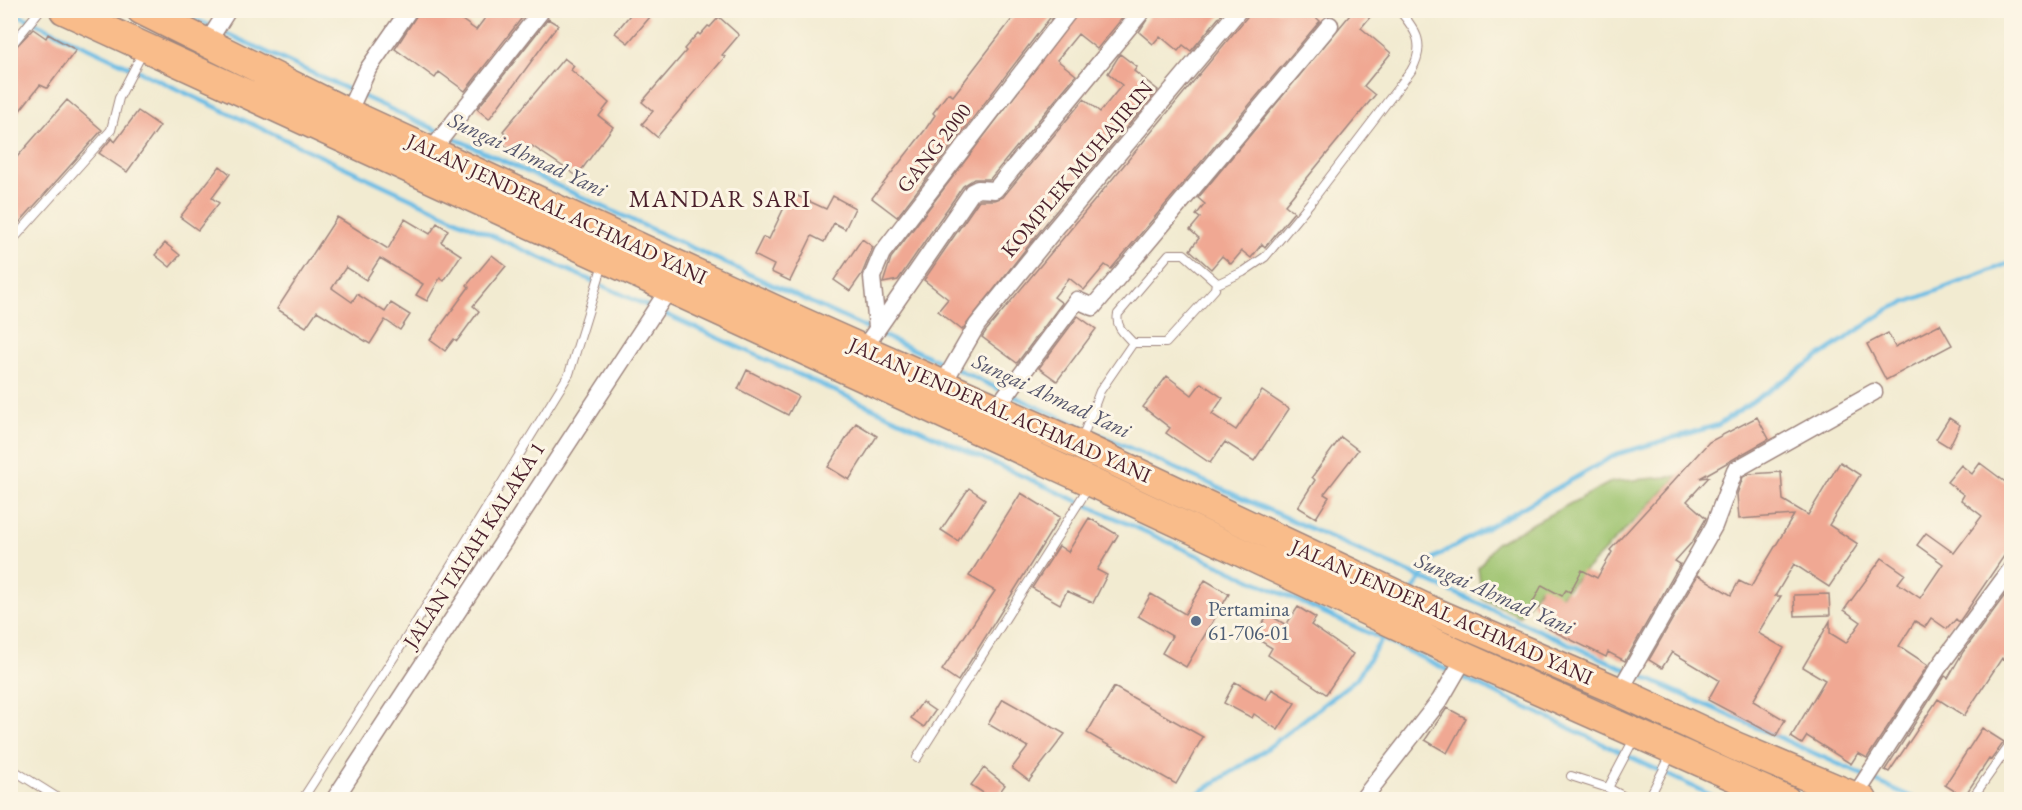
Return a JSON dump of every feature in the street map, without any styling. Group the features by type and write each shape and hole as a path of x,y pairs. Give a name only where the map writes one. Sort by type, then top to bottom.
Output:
{"highway":[{"name":"JALAN JENDERAL ACHMAD YANI","path":"64,10 222,85 334,133 602,267 660,303 783,327 870,338 1004,398 1081,439 1430,610 1626,679 1735,746 1863,788"},
{"name":"JALAN JENDERAL ACHMAD YANI","path":"141,10 348,113 435,146 783,327 1087,489 1410,632 1458,669 1669,758 1722,772 1786,800"},
{"path":"222,85 235,57"},
{"path":"1722,772 1735,746"}],"street":[{"path":"207,43 228,10"},
{"path":"348,113 368,69 409,10"},
{"path":"435,146 542,10"},
{"name":"GANG 2000","path":"870,338 872,277 875,264 921,200 1070,10"},
{"path":"870,338 972,192 978,189 995,190 1143,10"},
{"name":"KOMPLEK MUHAJIRIN","path":"950,372 977,325 1047,238 1239,10"},
{"path":"1004,398 1077,300 1093,307 1330,25"},
{"name":"JALAN TATAH KALAKA 1","path":"334,800 660,303"},
{"path":"1626,679 1714,526 1735,470 1874,392"},
{"path":"1863,788 1938,668 2012,568"},
{"path":"1362,800 1440,700 1458,669"}],"lane":[{"path":"10,47 40,10"},
{"path":"1216,284 1184,254 1169,254 1118,314 1117,321 1120,329 1133,343 1166,343 1216,284 1243,272 1265,257 1310,203 1412,71 1420,46 1416,30 1399,10"},
{"path":"10,243 111,130 119,98 145,48"},
{"path":"302,800 412,629 569,374 602,267"},
{"path":"1081,439 1100,391 1133,343"},
{"path":"917,758 1087,489"},
{"path":"1608,788 1633,741"},
{"path":"1971,800 2012,742"},
{"path":"1648,800 1669,758"},
{"path":"10,768 61,800"},
{"path":"1571,776 1608,788 1630,800"}],"green space":[{"path":"1678,476 1560,596 1540,588 1519,616 1482,598 1478,568 1496,543 1611,482"}],"building":[{"path":"420,10 448,10 476,30 491,10 528,10 465,91 439,72 435,78 395,49"},
{"path":"634,10 642,10 650,17 628,43 615,33"},
{"path":"1019,10 1056,10 897,217 872,198 925,130 935,115 933,113 948,93 953,96"},
{"path":"1080,10 1129,10 1097,49 1078,34 1057,60 1076,75 990,179 974,179 963,186 898,280 883,283 891,258"},
{"path":"1153,10 1225,10 1191,51 1183,45 1178,51 1160,36 1153,44 1139,32"},
{"path":"1249,10 1308,10 1320,21 1111,269 1105,265 1084,290 1069,278 1054,297 1062,303 1017,363 982,337 1247,17"},
{"path":"1354,10 1376,10 1361,28 1391,53 1364,86 1375,95 1285,205 1294,212 1265,247 1262,244 1251,258 1242,251 1231,264 1222,256 1211,269 1190,250 1199,238 1190,230 1200,218 1196,215 1205,204 1198,198"},
{"path":"719,17 739,35 722,55 725,57 657,137 642,124 653,111 642,102 686,51 684,49 698,33 700,35"},
{"path":"548,19 558,25 489,119 477,109"},
{"path":"33,29 46,38 48,34 76,50 47,88 40,85 10,123 10,53"},
{"path":"1120,54 1137,67 1134,71 1158,90 1047,222 962,330 938,311 948,299 924,280 979,200 995,200 1003,197 1084,99 1100,112 1122,85 1108,73"},
{"path":"564,58 574,66 571,70 609,103 599,116 613,127 577,176 532,146 523,158 500,142 506,134 503,131"},
{"path":"67,100 102,130 18,224 10,218 10,165"},
{"path":"138,111 160,126 127,172 99,153 112,138 115,142"},
{"path":"220,166 230,174 212,198 219,203 198,230 180,217"},
{"path":"791,193 826,209 833,196 855,208 845,229 834,223 824,242 812,236 790,281 771,272 774,265 754,255 763,237 769,239"},
{"path":"337,217 388,249 405,219 430,234 437,223 448,230 441,242 461,255 444,281 440,278 427,301 416,295 423,284 380,258 366,280 346,267 332,288 352,302 357,294 385,312 391,303 410,315 400,330 385,320 370,344 317,311 306,327 277,309"},
{"path":"862,239 873,247 862,274 850,291 834,280"},
{"path":"165,243 180,255 170,267 155,255"},
{"path":"492,255 506,266 473,306 479,311 457,341 454,339 445,351 430,340 469,287 467,285"},
{"path":"1078,316 1096,329 1057,381 1039,368"},
{"path":"1940,324 1952,345 1886,380 1867,344 1888,333 1895,347"},
{"path":"747,370 798,396 788,415 738,389"},
{"path":"1167,376 1192,395 1201,383 1223,398 1212,414 1236,430 1262,391 1289,409 1254,461 1225,442 1210,463 1166,433 1170,428 1143,407"},
{"path":"1757,417 1769,439 1700,478 1709,477 1687,501 1706,518 1693,541 1675,561 1680,564 1625,661 1608,652 1606,657 1545,627 1552,615 1532,604 1542,585 1562,596 1566,590 1570,592 1582,570 1597,578 1612,552 1610,550 1709,442"},
{"path":"1949,418 1960,425 1949,447 1936,439"},
{"path":"856,423 877,436 849,480 828,467"},
{"path":"1341,437 1358,450 1324,494 1329,497 1316,518 1298,507 1315,480 1312,477"},
{"path":"1840,462 1860,475 1829,525 1858,544 1829,587 1794,564 1775,596 1781,596 1758,633 1784,648 1753,701 1785,720 1776,736 1708,700 1719,680 1672,652 1662,668 1649,660 1698,575 1731,595 1739,581 1751,587 1794,515 1739,519 1737,494 1743,477 1749,474 1781,472 1783,500 1808,515"},
{"path":"1980,463 2012,487 2012,557 2006,553 1959,622 1956,619 1947,629 1931,618 1925,627 1915,621 1899,646 1928,665 1867,758 1858,753 1851,764 1807,736 1802,744 1791,737 1825,680 1803,667 1830,621 1830,633 1846,643 1861,622 1844,610 1882,558 1905,574 1898,583 1920,598 1943,564 1917,545 1926,533 1954,553 1982,516 1961,500 1964,495 1947,482 1961,465 1972,474"},
{"path":"969,488 985,499 958,541 941,530"},
{"path":"1021,493 1060,517 958,681 942,670 995,591 969,576"},
{"path":"1089,518 1118,535 1097,570 1107,575 1093,603 1067,591 1060,604 1032,588 1059,546 1068,552"},
{"path":"1205,580 1229,594 1186,667 1162,653 1172,636 1138,616 1151,594 1185,614"},
{"path":"2008,591 2012,593 2012,664 2002,658 1964,716 1938,699 1889,772 1885,770 1945,676 1948,678 1963,652"},
{"path":"1829,594 1830,615 1795,616 1794,595"},
{"path":"1298,607 1316,618 1311,625 1353,654 1326,694 1268,655 1272,648 1254,637 1268,614 1286,625"},
{"path":"1235,682 1266,700 1272,689 1295,703 1278,730 1254,714 1252,718 1224,703"},
{"path":"1114,687 1203,737 1176,784 1087,733"},
{"path":"1003,699 1065,734 1029,781 1012,768 1028,747 988,724"},
{"path":"922,702 935,711 924,727 911,718"},
{"path":"1447,708 1466,718 1447,753 1425,740"},
{"path":"1982,728 2004,742 1991,760 1989,759 1964,797 1945,785"},
{"path":"984,768 1005,785 994,800 971,785"}],"waterway":[{"name":"Sungai Ahmad Yani","path":"176,10 213,27"},
{"name":"Sungai Ahmad Yani","path":"10,11 462,222 1382,639 1721,800"},
{"name":"Sungai Ahmad Yani","path":"221,31 949,366"},
{"path":"1412,592 1434,558 1617,454 1718,425 1889,309 2012,262"},
{"name":"Sungai Ahmad Yani","path":"956,369 1003,391"},
{"name":"Sungai Ahmad Yani","path":"1011,395 1863,775"},
{"path":"1188,800 1264,751 1356,679 1382,639"},
{"name":"Sungai Ahmad Yani","path":"1871,779 1918,800"}],"place":[{"name":"Pertamina 61-706-01","path":"1196,621"}],"district":[{"name":"MANDAR SARI","path":"720,199"}]}
